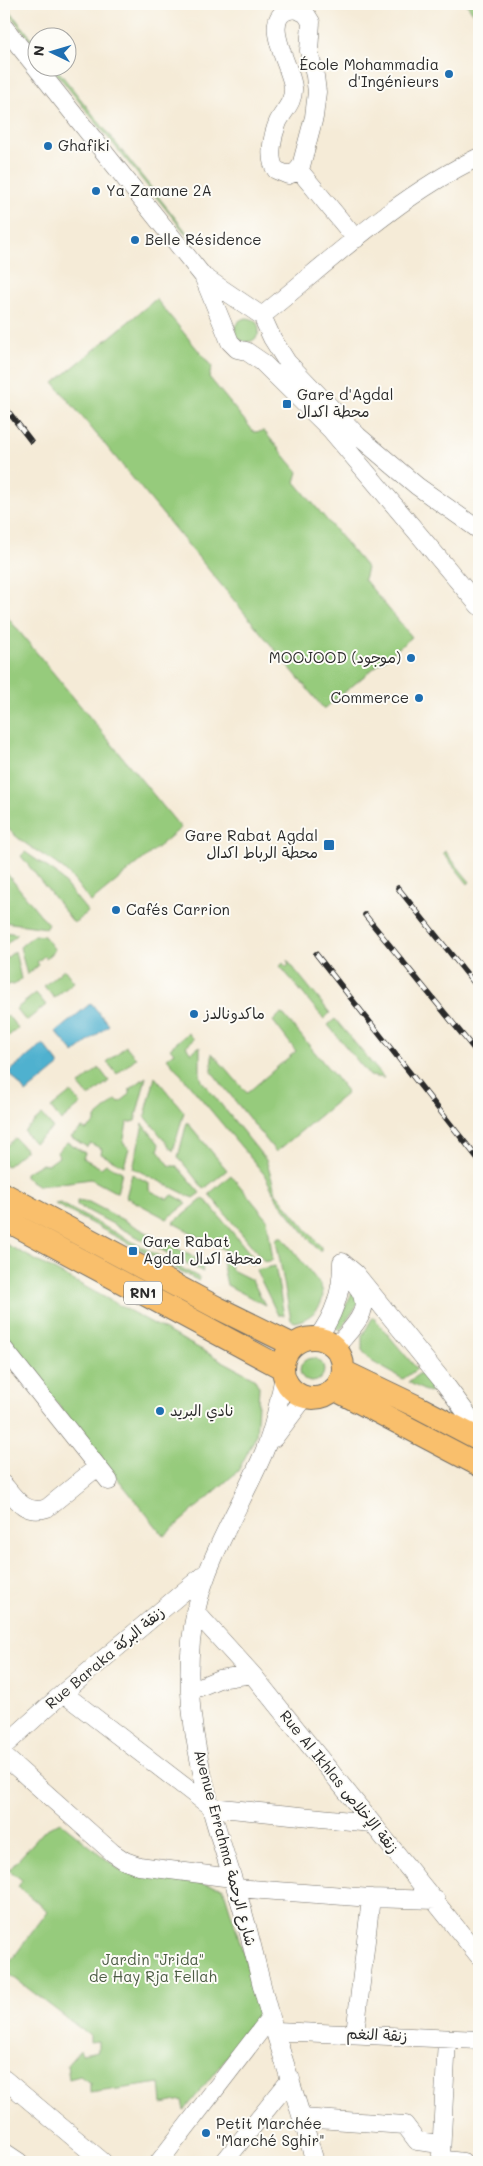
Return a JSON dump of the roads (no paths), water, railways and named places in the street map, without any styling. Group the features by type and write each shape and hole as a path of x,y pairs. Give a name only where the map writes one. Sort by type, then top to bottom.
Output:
{"main road":[{"name":"RN1","path":"4,1194 293,1345"},
{"name":"RN1","path":"4,1219 283,1372 294,1392 305,1397"},
{"path":"283,1372 286,1353 293,1345 302,1340 326,1343 342,1358 339,1380 321,1397 305,1397"},
{"path":"339,1380 418,1407 479,1439"},
{"path":"339,1380 479,1465"}],"street":[{"path":"296,9 306,14 311,22 309,52 317,84 316,109 299,170 292,174 283,175 276,170 272,163 276,126 291,103 293,84 280,50 277,33 282,15 291,10 296,9"},
{"path":"4,27 203,276 261,319 293,370 341,419 413,483 479,530"},
{"path":"293,84 317,84"},
{"path":"261,319 356,239 418,192 479,157"},
{"path":"299,170 356,239"},
{"path":"203,276 233,346 246,351 268,367 346,446 479,606"},
{"path":"227,332 229,322 241,311 261,319"},
{"path":"246,351 260,347 266,339 261,319"},
{"path":"326,1343 359,1317 365,1304 364,1295 346,1272 342,1262"},
{"path":"326,1343 331,1316 339,1296 342,1262"},
{"path":"342,1262 355,1273 439,1376 479,1430"},
{"path":"4,1349 108,1481"},
{"name":"Avenue Errahma شارع الرحمة","path":"283,1372 276,1414 265,1450 208,1572 196,1611 191,1649 190,1691 200,1764 211,1807 273,2024 315,2162"},
{"name":"Avenue Errahma شارع الرحمة","path":"265,1450 305,1397"},
{"path":"4,1484 15,1499 28,1510 38,1511 47,1508 96,1468"},
{"name":"Rue Baraka زنقة البركة","path":"4,1746 63,1693 208,1572"},
{"name":"Rue Al Ikhlas زنقة الإخلاص","path":"196,1611 252,1674 371,1823 436,1900 479,1956"},
{"path":"190,1691 219,1679 252,1674"},
{"path":"63,1693 211,1807 371,1823"},
{"path":"4,1756 113,1853 125,1861 139,1866 234,1883 371,1898 436,1900"},
{"path":"356,2034 371,1898"},
{"path":"159,2162 273,2024"},
{"name":"زنقة النغم","path":"273,2024 356,2034 479,2040"},
{"path":"447,2039 440,2144 442,2158 463,2162"},
{"path":"4,2080 93,2159"},
{"path":"224,2162 291,2080"},
{"path":"302,2118 405,2125 417,2141 440,2144"},
{"path":"4,2152 19,2162"}],"water":[{"path":"91,1003 109,1025 74,1053 56,1032"},
{"path":"43,1044 60,1065 26,1093 9,1072"}],"railway":[{"path":"4,406 31,441"},
{"path":"398,888 479,989"},
{"path":"365,915 479,1055"},
{"path":"316,954 479,1160"}],"place":[{"name":"École Mohammadia d'Ingénieurs","path":"449,74"},
{"name":"Ghafiki","path":"48,146"},
{"name":"Ya Zamane 2A","path":"96,191"},
{"name":"Belle Résidence","path":"135,240"},
{"name":"Gare d'Agdal محطة اكدال","path":"287,404"},
{"name":"MOOJOOD (موجود)","path":"411,658"},
{"name":"Commerce","path":"419,698"},
{"name":"Gare Rabat Agdal محطة الرباط اكدال","path":"329,845"},
{"name":"Cafés Carrion","path":"116,910"},
{"name":"ماكدونالدز","path":"194,1014"},
{"name":"Gare Rabat Agdal محطة اكدال","path":"133,1251"},
{"name":"نادي البريد","path":"160,1411"},
{"name":"Petit Marchée \"Marché Sghir\"","path":"206,2133"}],"park label":[{"name":"Jardin \"Jrida\" de Hay Rja Fellah","path":"153,1968"}]}
